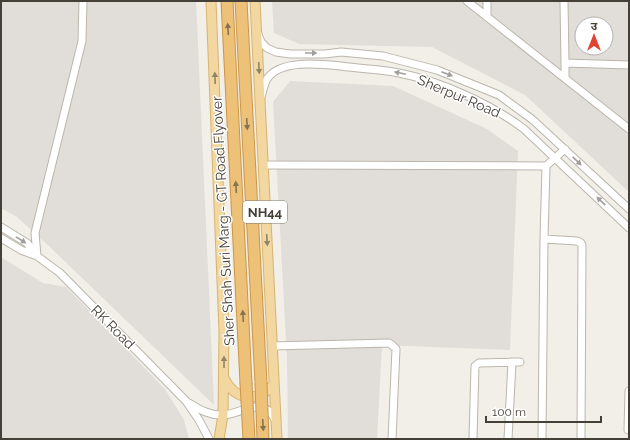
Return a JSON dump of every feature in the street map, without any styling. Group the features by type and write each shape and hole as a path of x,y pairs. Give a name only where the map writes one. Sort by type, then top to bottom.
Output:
{"highway":[{"name":"Sher Shah Suri Marg - GT Road Flyover","path":"227,1 249,439"},
{"name":"Sher Shah Suri Marg - GT Road Flyover","path":"241,1 263,439"}],"main road":[{"path":"211,1 223,293 223,415 219,439"},
{"name":"NH44","path":"255,1 277,439"},
{"path":"224,378 233,391 239,395 247,397 255,397 262,394 269,390 274,384"}],"street":[{"path":"37,256 35,233 82,41 83,1"},
{"path":"467,1 629,129"},
{"path":"487,1 487,16"},
{"path":"564,1 565,78"},
{"name":"Sherpur Road","path":"256,29 261,42 267,48 276,52 290,54 325,54 341,52 383,56 437,70 499,95 534,120 629,209"},
{"path":"341,52 342,66"},
{"path":"565,63 629,65"},
{"name":"Sherpur Road","path":"261,101 267,80 280,68 290,65 327,64 400,73 436,84 490,106 508,117 524,129 629,228"},
{"path":"263,165 546,166 556,159 565,149"},
{"path":"542,439 546,166"},
{"name":"RK Road","path":"1,227 27,243 37,256"},
{"name":"RK Road","path":"1,238 21,250 37,256 60,273 186,401"},
{"path":"544,239 577,240 582,246 581,439"},
{"path":"272,346 389,343 392,345 396,349 392,439"},
{"path":"508,439 512,362"},
{"path":"474,439 475,366 479,364 520,362"},
{"path":"628,430 629,391"},
{"path":"186,401 204,412 223,415 252,407 266,409 270,412 276,424"},
{"path":"186,401 209,439"}],"shaded area":[{"path":"1,1 196,1 214,405 52,249 17,217 1,208"},
{"path":"272,1 629,1 629,192 525,95 432,47 299,44 274,33"},
{"path":"290,81 393,86 487,129 518,151 510,350 382,345 377,439 288,439 287,357 273,102"},
{"path":"1,257 43,283 66,287 165,389 184,420 189,439 1,439"}]}
